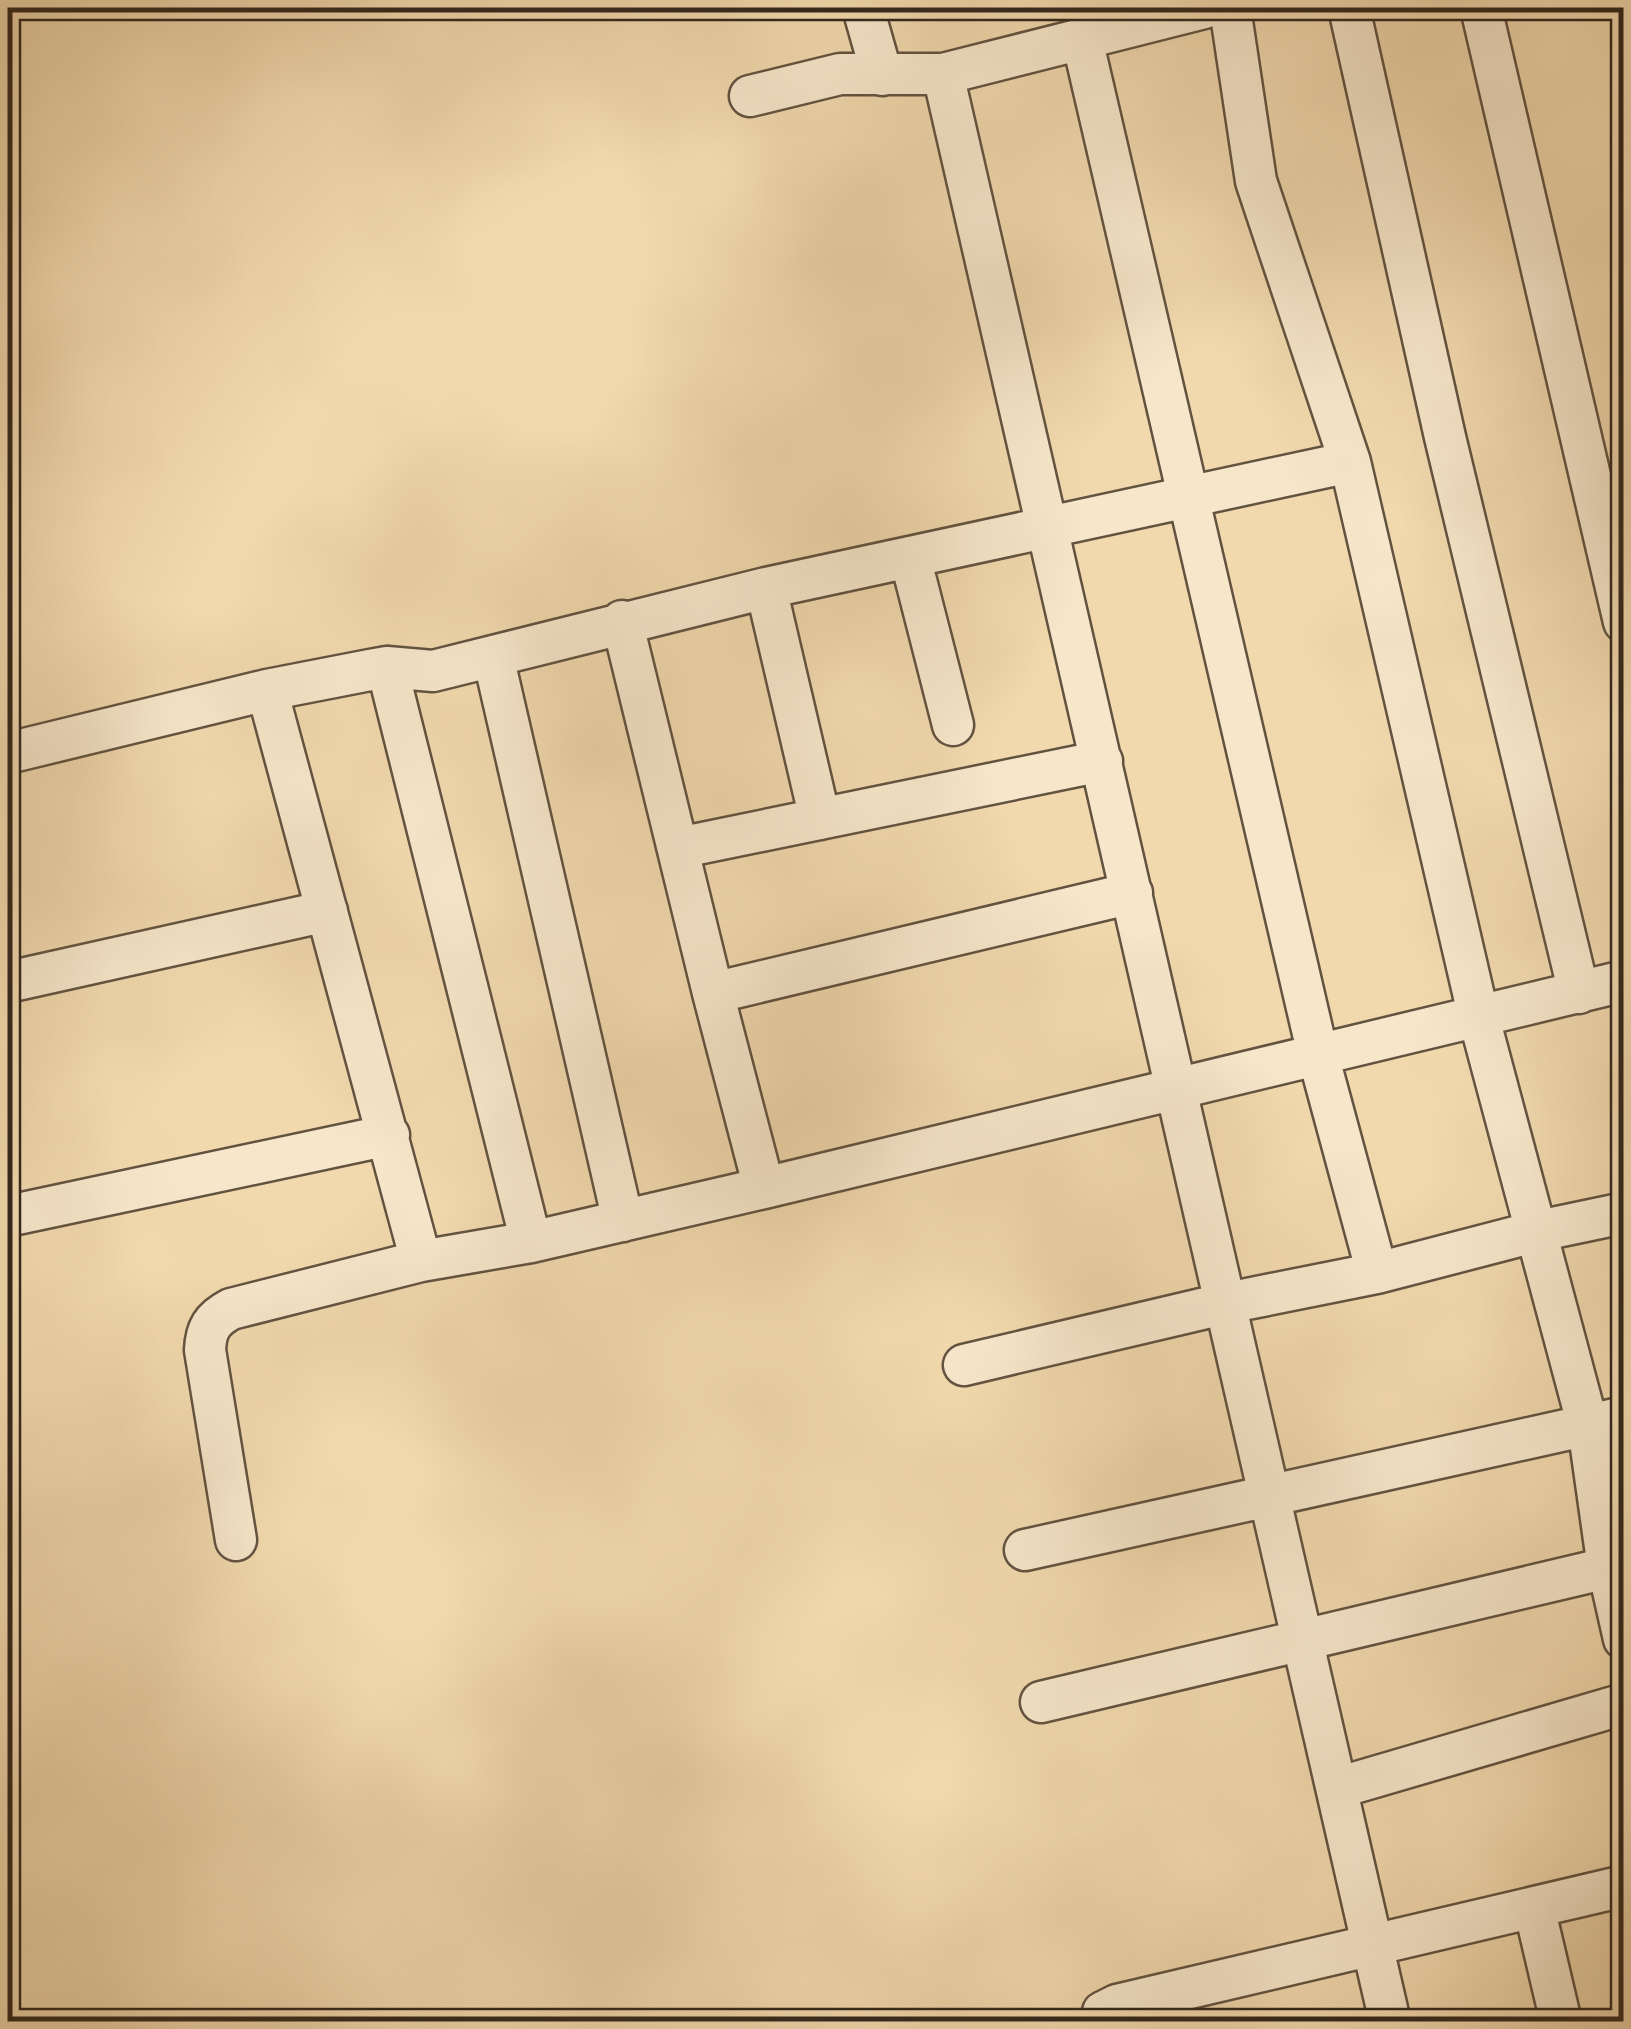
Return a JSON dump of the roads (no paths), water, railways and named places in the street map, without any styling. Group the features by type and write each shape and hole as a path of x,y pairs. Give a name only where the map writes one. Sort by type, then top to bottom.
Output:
{"street":[{"path":"863,8 882,75"},
{"path":"750,96 840,74 942,74 1204,8"},
{"path":"1230,8 1256,181 1350,462 1478,1018 1538,1231 1606,1422 1624,1640"},
{"path":"1349,8 1444,437 1579,992"},
{"path":"1481,8 1624,622"},
{"path":"1082,40 1318,1055 1378,1273"},
{"path":"942,74 1390,2022"},
{"path":"8,753 267,690 387,667 433,671 766,588 1350,462"},
{"path":"910,557 953,725"},
{"path":"766,588 820,820"},
{"path":"622,622 764,1188"},
{"path":"493,656 623,1220"},
{"path":"387,667 531,1242"},
{"path":"267,690 421,1261"},
{"path":"678,848 1102,762"},
{"path":"713,993 1132,893"},
{"path":"8,982 328,911"},
{"path":"236,1540 205,1350 206,1330 231,1308 421,1261 531,1242 764,1188 1624,982"},
{"path":"8,1216 389,1135"},
{"path":"964,1365 1624,1214"},
{"path":"1025,1550 1606,1422"},
{"path":"1042,1702 1616,1566"},
{"path":"1337,1788 1624,1704"},
{"path":"1100,2022 1103,2012 1116,2005 1624,1886"},
{"path":"1534,1906 1561,2022"}]}
